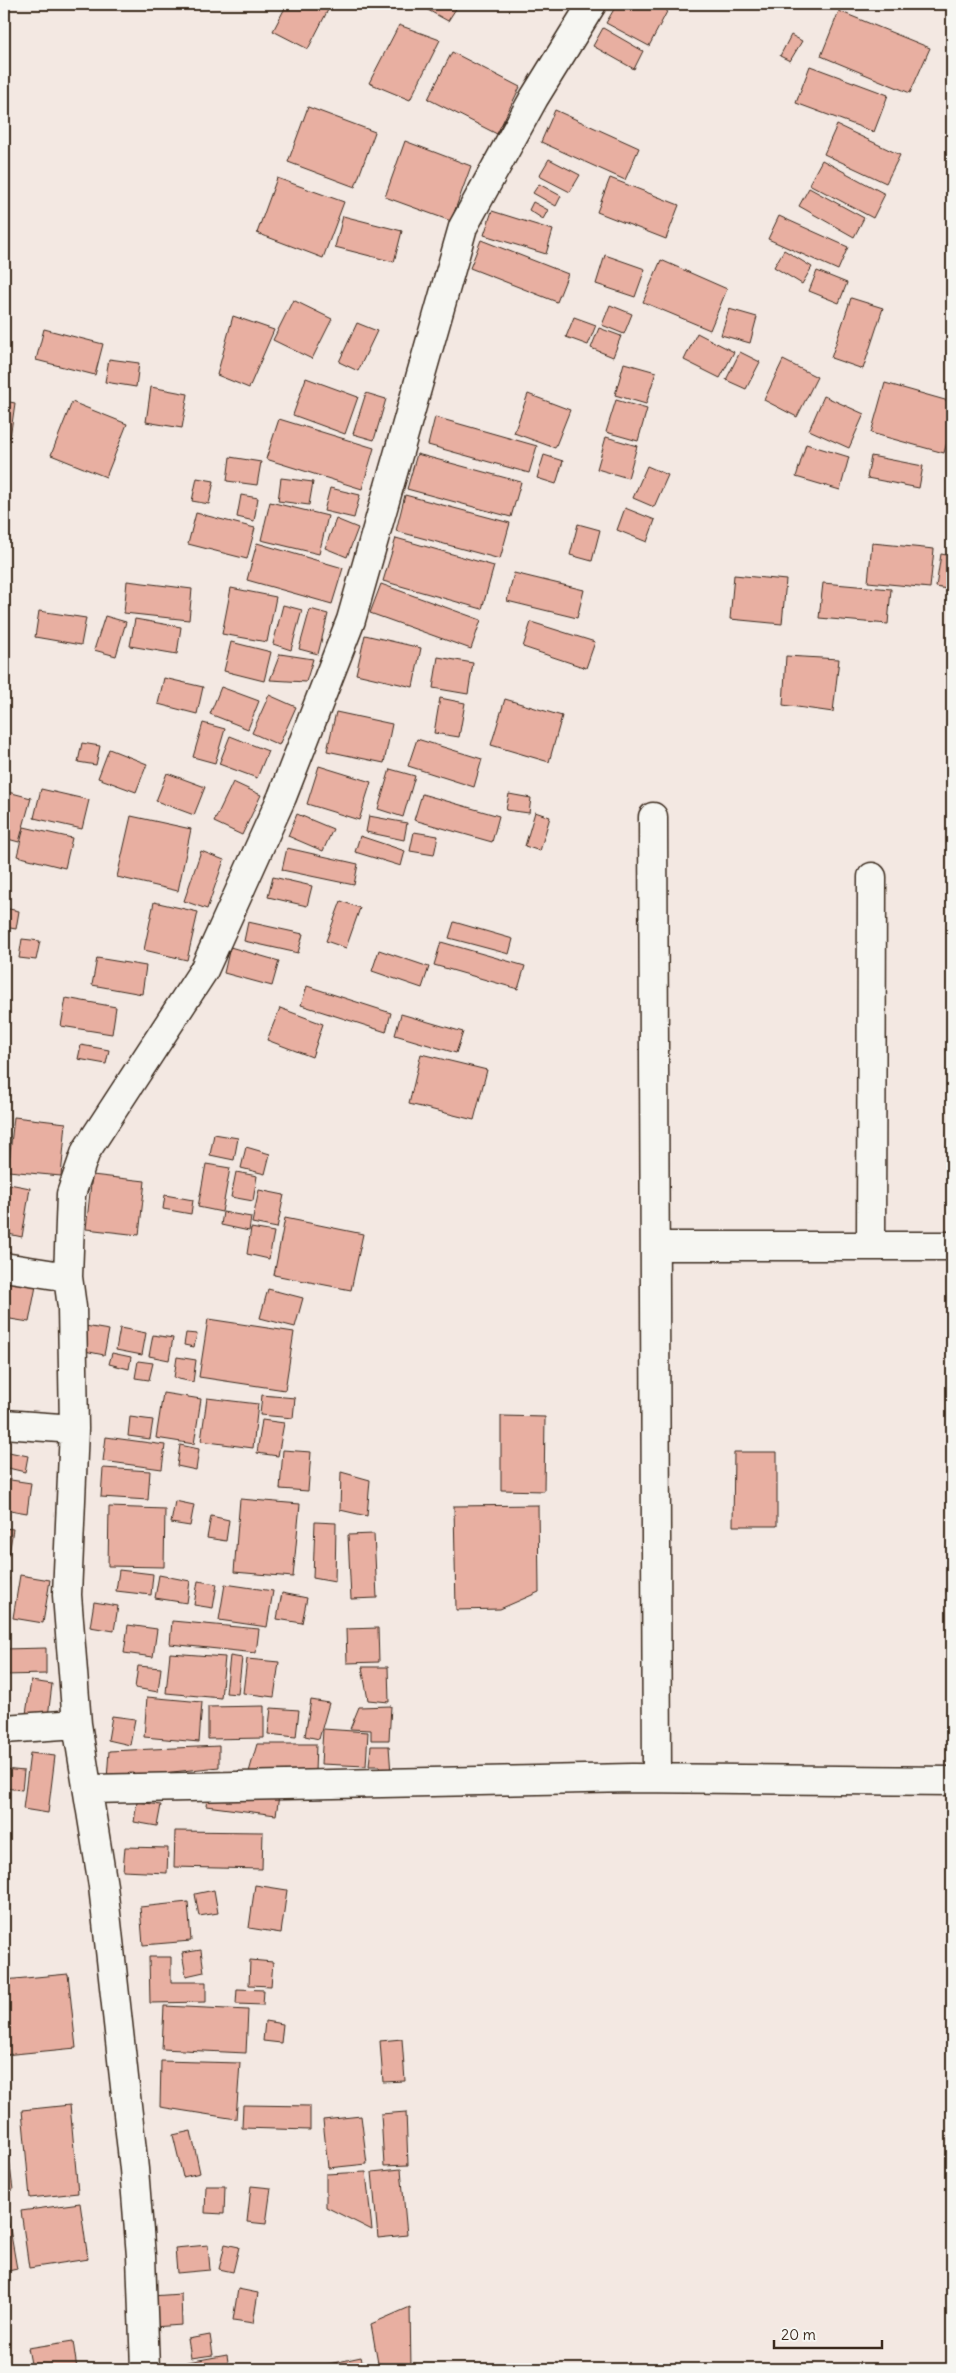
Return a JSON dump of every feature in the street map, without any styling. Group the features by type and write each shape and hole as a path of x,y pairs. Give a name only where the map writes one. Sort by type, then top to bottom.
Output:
{"street":[{"path":"145,2369 141,2256 134,2169 103,1886 89,1789 77,1724 67,1595 74,1430 72,1308 68,1276 71,1194 86,1151 204,970 282,797 351,620 463,227 534,98 592,4"},
{"path":"653,817 657,1778"},
{"path":"871,1246 872,877"},
{"path":"654,1246 952,1246"},
{"path":"4,1267 68,1276"},
{"path":"4,1424 74,1430"},
{"path":"4,1729 77,1724"},
{"path":"89,1789 657,1778 952,1780"}],"building":[{"path":"287,4 331,4 308,49 273,31"},
{"path":"417,4 459,4 448,21"},
{"path":"617,4 671,4 649,46 606,23"},
{"path":"839,11 930,48 910,93 821,56"},
{"path":"399,25 440,40 410,100 369,83"},
{"path":"603,28 643,51 634,69 593,46"},
{"path":"791,35 802,41 790,61 780,56"},
{"path":"452,52 520,87 497,134 428,99"},
{"path":"810,66 888,95 874,132 796,103"},
{"path":"308,107 375,132 355,187 288,162"},
{"path":"555,110 639,148 625,180 541,142"},
{"path":"837,125 900,155 886,183 824,154"},
{"path":"405,141 471,166 451,221 385,197"},
{"path":"549,159 580,175 570,192 539,176"},
{"path":"822,160 885,194 873,218 809,184"},
{"path":"277,178 344,202 323,258 257,233"},
{"path":"610,178 679,205 666,239 597,212"},
{"path":"539,184 561,196 556,206 533,193"},
{"path":"809,188 864,218 854,237 799,206"},
{"path":"533,202 548,210 543,219 529,210"},
{"path":"492,211 553,230 546,254 484,235"},
{"path":"343,216 402,231 394,262 335,247"},
{"path":"779,216 848,247 838,270 768,239"},
{"path":"481,240 568,274 557,302 470,268"},
{"path":"784,250 812,267 802,284 774,267"},
{"path":"605,255 645,269 635,297 596,284"},
{"path":"661,260 727,289 710,330 643,302"},
{"path":"817,271 847,283 839,303 809,291"},
{"path":"851,298 883,308 863,369 831,358"},
{"path":"293,300 332,319 312,359 273,340"},
{"path":"610,305 632,314 624,334 602,325"},
{"path":"729,309 757,317 750,343 721,335"},
{"path":"233,316 274,330 249,388 217,375"},
{"path":"574,317 596,325 588,345 566,337"},
{"path":"357,323 377,331 358,371 339,362"},
{"path":"599,328 621,336 613,357 591,348"},
{"path":"44,329 103,344 95,375 36,360"},
{"path":"697,333 734,352 720,378 684,360"},
{"path":"740,352 760,362 746,389 726,380"},
{"path":"109,359 139,363 136,387 105,382"},
{"path":"783,360 817,377 797,417 764,400"},
{"path":"624,363 656,372 646,404 615,395"},
{"path":"306,378 358,397 345,434 293,415"},
{"path":"885,383 952,402 952,424 944,453 871,433"},
{"path":"151,387 188,394 182,428 146,422"},
{"path":"366,393 386,399 374,440 353,434"},
{"path":"528,394 570,410 555,448 514,433"},
{"path":"824,396 864,414 849,448 809,430"},
{"path":"616,400 647,409 638,441 606,432"},
{"path":"4,401 15,403 10,438 4,437"},
{"path":"72,402 127,424 106,477 51,455"},
{"path":"435,417 537,446 529,473 428,445"},
{"path":"279,419 374,448 362,489 266,459"},
{"path":"606,437 637,446 628,478 597,469"},
{"path":"806,444 849,457 840,490 796,477"},
{"path":"417,454 521,482 511,517 407,489"},
{"path":"544,455 563,461 556,484 537,478"},
{"path":"871,456 923,466 919,488 867,478"},
{"path":"230,457 261,462 257,485 227,481"},
{"path":"647,466 668,475 654,507 633,498"},
{"path":"197,478 214,481 209,504 192,501"},
{"path":"281,478 313,482 309,505 278,501"},
{"path":"330,488 360,495 354,518 324,511"},
{"path":"241,495 258,498 254,521 237,517"},
{"path":"405,495 510,523 500,559 396,531"},
{"path":"270,502 328,516 319,554 261,540"},
{"path":"625,508 655,520 647,542 617,530"},
{"path":"196,513 255,528 247,559 188,544"},
{"path":"336,519 358,528 347,557 325,548"},
{"path":"578,524 600,530 592,561 570,555"},
{"path":"396,538 494,566 482,609 383,581"},
{"path":"257,543 343,568 332,604 247,580"},
{"path":"872,543 934,549 930,588 868,582"},
{"path":"941,554 952,556 952,590 936,587"},
{"path":"514,573 584,590 577,618 507,601"},
{"path":"734,575 786,580 782,624 730,619"},
{"path":"127,581 192,589 189,620 124,613"},
{"path":"823,583 891,589 888,624 819,618"},
{"path":"381,584 481,620 471,649 370,613"},
{"path":"231,588 276,597 267,642 222,634"},
{"path":"283,605 302,610 291,650 273,644"},
{"path":"310,609 328,614 318,654 299,649"},
{"path":"39,611 86,618 81,645 35,637"},
{"path":"105,616 126,622 116,656 94,650"},
{"path":"135,619 181,627 177,654 130,646"},
{"path":"531,622 595,642 586,668 523,647"},
{"path":"365,635 421,648 413,687 356,674"},
{"path":"231,642 271,652 264,681 224,671"},
{"path":"280,654 313,659 306,682 270,680"},
{"path":"786,656 839,659 833,712 783,705"},
{"path":"438,657 473,663 468,694 433,688"},
{"path":"164,678 203,687 197,714 158,704"},
{"path":"221,687 259,701 248,729 210,714"},
{"path":"269,695 296,707 279,745 252,733"},
{"path":"440,698 465,703 459,737 434,733"},
{"path":"505,699 562,716 549,762 491,745"},
{"path":"336,712 392,724 384,763 327,751"},
{"path":"203,723 225,729 215,763 193,757"},
{"path":"230,736 268,751 257,778 219,764"},
{"path":"417,739 482,759 474,787 408,766"},
{"path":"82,743 100,746 96,765 78,762"},
{"path":"109,749 147,764 136,792 98,778"},
{"path":"319,766 371,782 359,820 307,804"},
{"path":"390,769 415,776 403,817 378,809"},
{"path":"167,773 205,787 194,815 156,801"},
{"path":"233,782 261,795 242,835 214,822"},
{"path":"41,789 89,800 82,829 34,818"},
{"path":"8,792 31,798 19,842 4,838 4,809"},
{"path":"422,794 499,816 492,842 414,820"},
{"path":"509,794 531,798 529,813 506,810"},
{"path":"535,812 550,817 540,851 525,846"},
{"path":"297,814 333,829 323,851 288,836"},
{"path":"131,816 191,829 178,891 117,877"},
{"path":"369,816 407,823 404,840 366,832"},
{"path":"24,827 72,838 65,868 17,856"},
{"path":"414,832 438,836 434,855 410,851"},
{"path":"360,836 405,851 401,866 355,852"},
{"path":"287,848 358,864 354,885 282,870"},
{"path":"201,851 224,860 207,909 184,901"},
{"path":"273,877 312,886 307,906 268,897"},
{"path":"341,901 360,908 346,948 326,941"},
{"path":"154,902 198,912 187,960 144,950"},
{"path":"4,908 19,911 16,929 4,927"},
{"path":"248,922 303,934 298,953 244,941"},
{"path":"454,922 513,939 509,954 449,938"},
{"path":"22,939 40,941 36,960 19,958"},
{"path":"441,942 525,966 518,989 434,965"},
{"path":"230,947 279,961 272,986 224,973"},
{"path":"379,950 429,967 422,988 372,971"},
{"path":"97,958 146,966 142,994 92,985"},
{"path":"307,986 391,1013 386,1032 301,1005"},
{"path":"66,998 116,1007 112,1034 61,1026"},
{"path":"280,1008 323,1024 312,1057 267,1040"},
{"path":"401,1014 463,1032 456,1053 395,1035"},
{"path":"81,1045 109,1050 106,1064 78,1059"},
{"path":"421,1054 487,1070 474,1120 409,1104"},
{"path":"14,1117 66,1123 61,1176 8,1171"},
{"path":"214,1134 238,1138 234,1160 210,1155"},
{"path":"246,1147 270,1154 265,1174 241,1168"},
{"path":"206,1164 230,1168 222,1212 198,1207"},
{"path":"236,1172 257,1176 253,1201 231,1197"},
{"path":"92,1175 145,1181 139,1235 86,1229"},
{"path":"4,1183 30,1188 22,1237 4,1233"},
{"path":"259,1190 284,1195 277,1228 252,1223"},
{"path":"165,1195 193,1200 191,1214 163,1209"},
{"path":"223,1212 251,1217 249,1231 221,1225"},
{"path":"285,1218 363,1234 351,1290 274,1275"},
{"path":"251,1228 274,1232 269,1259 247,1254"},
{"path":"4,1280 36,1286 29,1322 4,1318"},
{"path":"268,1289 303,1298 295,1327 260,1318"},
{"path":"208,1319 294,1332 285,1390 199,1377"},
{"path":"79,1325 109,1330 104,1355 75,1349"},
{"path":"120,1328 146,1333 142,1355 116,1350"},
{"path":"186,1333 197,1334 194,1347 184,1345"},
{"path":"153,1335 173,1338 169,1360 149,1356"},
{"path":"112,1353 131,1357 129,1369 109,1364"},
{"path":"177,1357 196,1360 193,1382 174,1378"},
{"path":"138,1361 153,1363 149,1380 135,1378"},
{"path":"163,1393 201,1399 194,1444 156,1438"},
{"path":"262,1395 295,1398 293,1418 260,1415"},
{"path":"207,1398 258,1404 253,1448 201,1441"},
{"path":"501,1416 545,1417 544,1491 501,1490"},
{"path":"130,1417 153,1420 150,1439 128,1436"},
{"path":"262,1420 284,1423 278,1456 257,1453"},
{"path":"106,1437 165,1445 162,1469 103,1461"},
{"path":"180,1445 199,1449 196,1470 177,1466"},
{"path":"283,1450 311,1452 308,1491 280,1489"},
{"path":"4,1451 28,1456 25,1472 4,1467"},
{"path":"734,1452 777,1452 777,1526 733,1526"},
{"path":"103,1468 150,1471 148,1500 101,1497"},
{"path":"341,1472 370,1480 367,1516 340,1510"},
{"path":"4,1479 31,1483 27,1513 4,1509"},
{"path":"240,1499 300,1504 293,1577 234,1572"},
{"path":"175,1501 194,1505 190,1526 171,1523"},
{"path":"538,1505 539,1592 500,1609 456,1610 454,1506"},
{"path":"109,1507 165,1509 164,1567 108,1566"},
{"path":"211,1516 229,1520 226,1541 207,1538"},
{"path":"315,1522 336,1523 335,1582 313,1578"},
{"path":"4,1528 13,1529 9,1555 4,1554"},
{"path":"374,1534 377,1598 351,1599 348,1535"},
{"path":"119,1570 153,1574 151,1595 116,1591"},
{"path":"20,1575 50,1580 43,1623 13,1618"},
{"path":"159,1575 190,1581 187,1603 155,1598"},
{"path":"4,1577 9,1578 4,1609"},
{"path":"198,1581 217,1584 213,1608 194,1605"},
{"path":"225,1584 273,1591 267,1627 219,1620"},
{"path":"282,1593 307,1598 302,1623 277,1619"},
{"path":"94,1602 118,1606 114,1631 90,1627"},
{"path":"172,1621 259,1629 256,1653 170,1644"},
{"path":"128,1625 157,1629 153,1657 124,1653"},
{"path":"378,1628 379,1662 347,1663 346,1629"},
{"path":"46,1648 46,1674 4,1675 4,1649"},
{"path":"170,1653 225,1657 221,1698 166,1693"},
{"path":"230,1656 242,1658 238,1694 226,1693"},
{"path":"247,1659 279,1662 274,1697 243,1693"},
{"path":"138,1666 161,1668 158,1692 135,1688"},
{"path":"362,1667 388,1667 389,1702 368,1700"},
{"path":"31,1681 52,1684 48,1717 26,1714"},
{"path":"147,1697 202,1702 199,1742 144,1737"},
{"path":"311,1700 329,1703 319,1739 305,1736"},
{"path":"264,1706 264,1738 208,1739 208,1707"},
{"path":"391,1706 389,1740 371,1740 371,1730 350,1729 359,1707"},
{"path":"271,1708 299,1710 296,1737 268,1734"},
{"path":"112,1716 135,1719 130,1745 108,1740"},
{"path":"323,1729 368,1732 366,1766 321,1764"},
{"path":"257,1744 316,1744 315,1772 249,1772"},
{"path":"219,1746 219,1767 107,1779 109,1751"},
{"path":"371,1746 389,1746 391,1774 380,1774 379,1766 369,1766"},
{"path":"30,1753 55,1756 48,1813 23,1809"},
{"path":"4,1769 24,1771 22,1790 4,1788"},
{"path":"280,1790 276,1815 206,1806 208,1791"},
{"path":"137,1802 161,1805 157,1826 134,1822"},
{"path":"175,1831 263,1832 262,1869 174,1867"},
{"path":"125,1847 168,1848 167,1873 123,1871"},
{"path":"255,1885 287,1890 281,1933 249,1928"},
{"path":"214,1890 218,1913 199,1916 195,1894"},
{"path":"188,1902 191,1941 143,1945 140,1907"},
{"path":"201,1950 204,1972 186,1976 182,1953"},
{"path":"149,1957 171,1957 171,1982 206,1982 206,2002 150,2003"},
{"path":"250,1960 273,1962 271,1986 249,1985"},
{"path":"68,1974 76,2048 4,2055 4,1980"},
{"path":"237,1989 264,1990 263,2005 236,2004"},
{"path":"164,2006 248,2010 246,2053 162,2049"},
{"path":"265,2021 283,2024 281,2043 263,2041"},
{"path":"402,2039 405,2081 383,2082 380,2041"},
{"path":"161,2061 240,2063 236,2119 160,2107"},
{"path":"70,2105 78,2193 30,2198 22,2110"},
{"path":"243,2105 310,2106 310,2130 242,2128"},
{"path":"406,2112 408,2165 384,2166 381,2114"},
{"path":"361,2116 367,2164 328,2168 323,2120"},
{"path":"4,2118 13,2190 4,2191"},
{"path":"191,2131 200,2173 183,2177 173,2135"},
{"path":"401,2169 407,2235 378,2238 372,2172"},
{"path":"366,2172 372,2230 326,2207 326,2174"},
{"path":"206,2186 225,2186 224,2214 205,2213"},
{"path":"251,2186 271,2188 266,2224 247,2222"},
{"path":"80,2203 88,2259 29,2268 21,2211"},
{"path":"7,2212 17,2269 4,2272 4,2213"},
{"path":"225,2244 239,2247 233,2272 219,2269"},
{"path":"208,2245 210,2270 177,2273 175,2248"},
{"path":"238,2289 258,2293 253,2323 233,2320"},
{"path":"181,2294 182,2325 153,2327 151,2296"},
{"path":"410,2307 411,2369 379,2369 371,2324"},
{"path":"210,2335 213,2355 191,2358 188,2339"},
{"path":"73,2341 77,2369 32,2369 28,2348"},
{"path":"227,2355 229,2369 171,2369 171,2365"},
{"path":"361,2357 364,2369 315,2369 315,2367"},
{"path":"17,2365 17,2369 4,2369 4,2367"}]}
